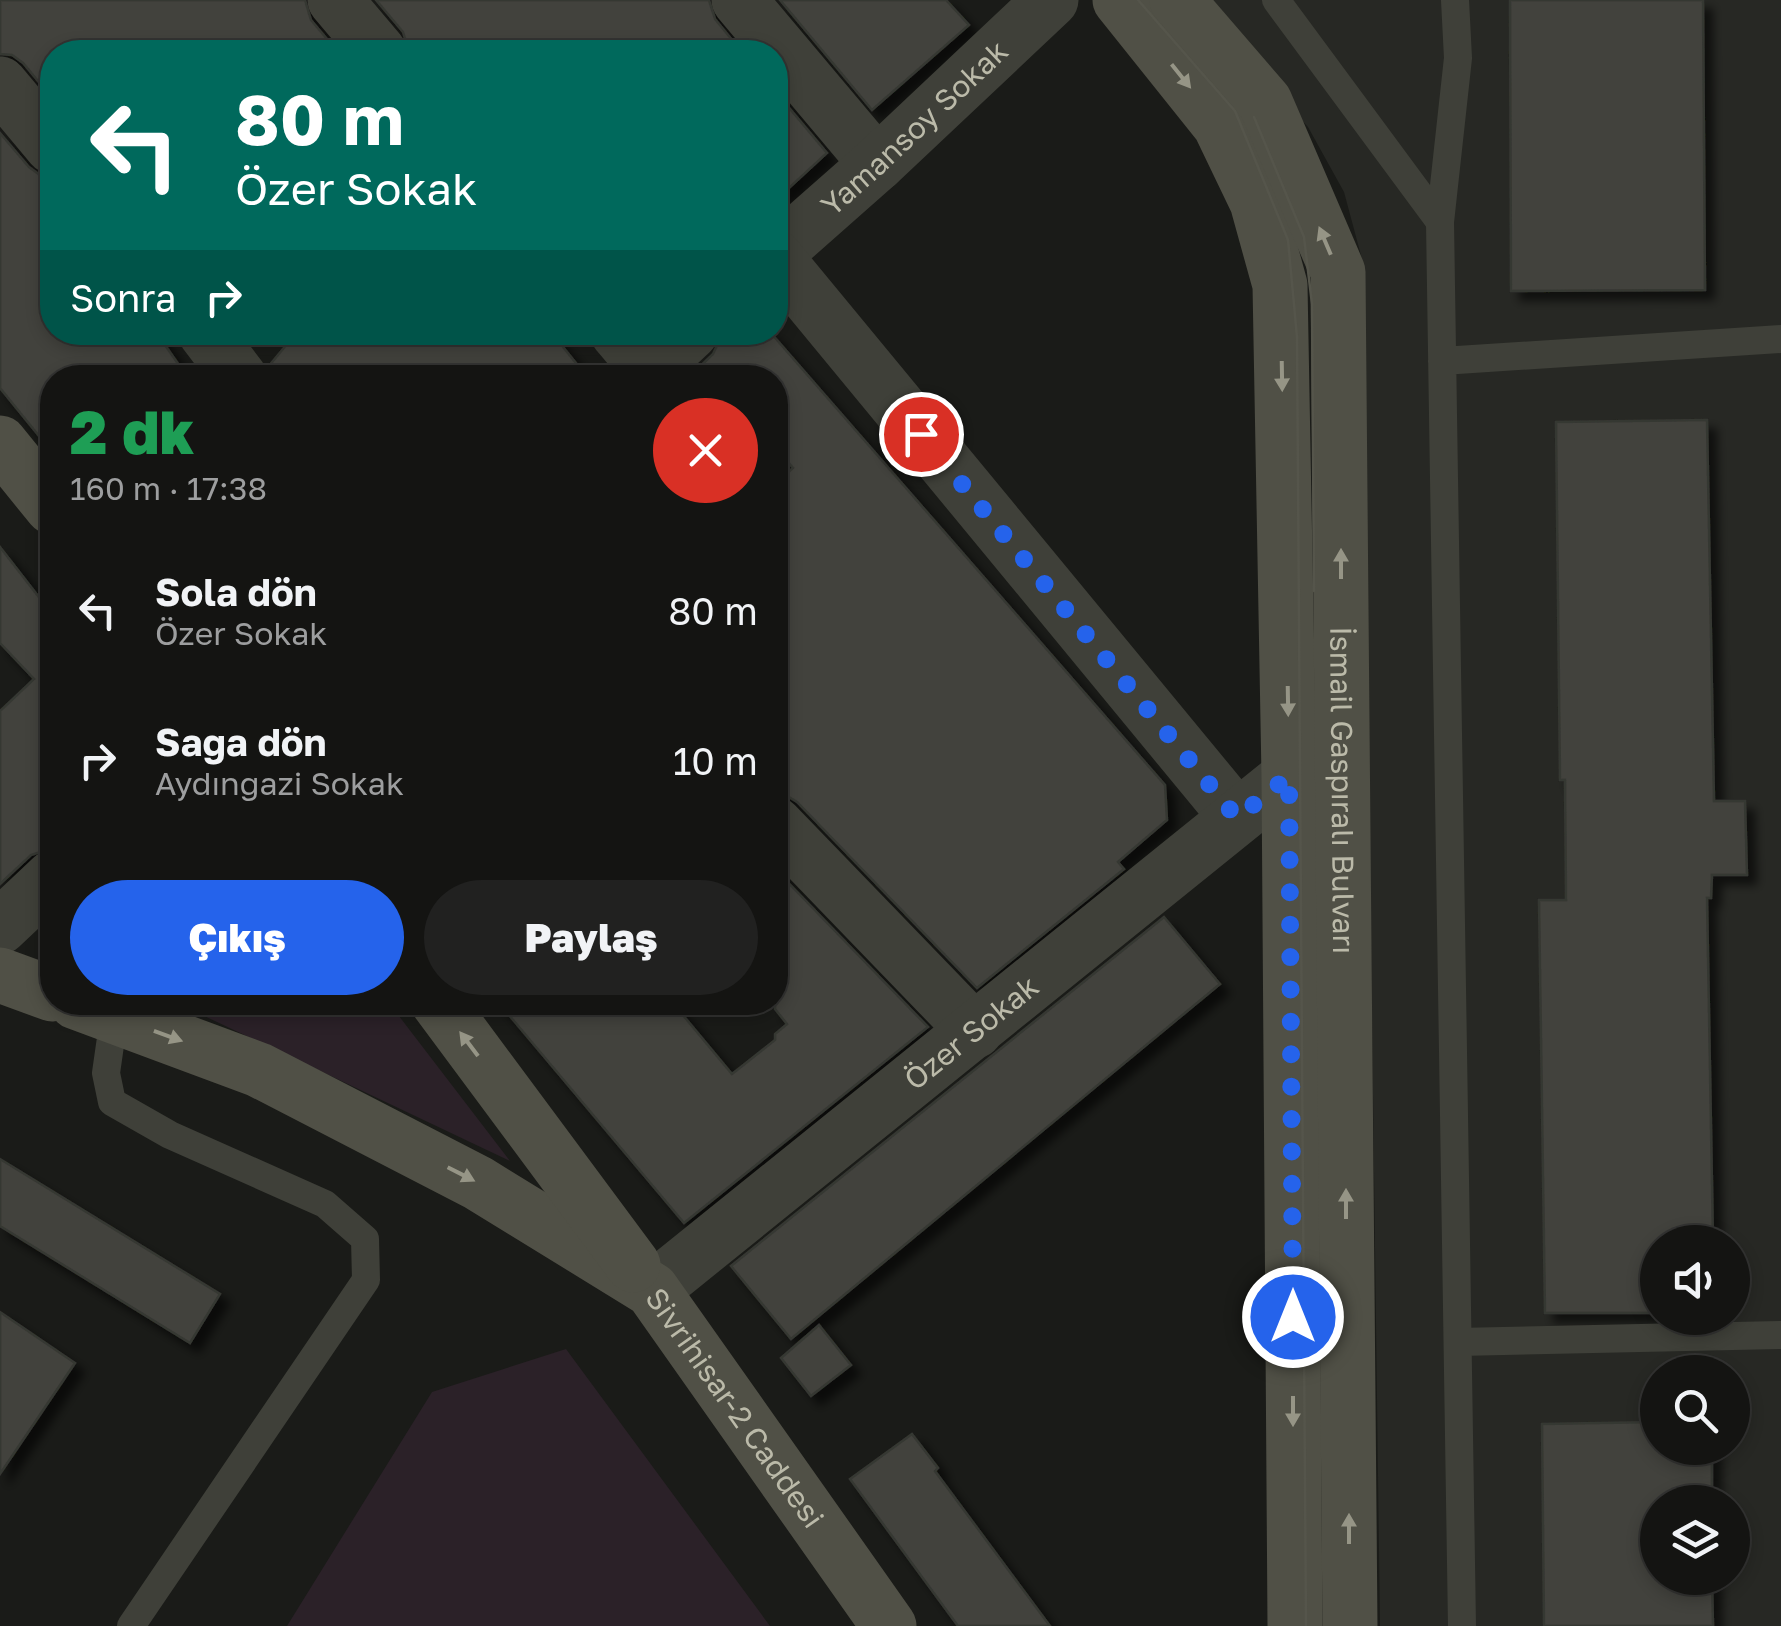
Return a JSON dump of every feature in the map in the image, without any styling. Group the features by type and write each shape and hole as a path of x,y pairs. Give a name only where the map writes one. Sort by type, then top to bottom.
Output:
{"main road":[{"path":"1120,0 1220,125 1258,202 1280,285 1289,776 1294,1626"},
{"name":"İsmail Gaspıralı Bulvarı","path":"1176,0 1266,102 1338,272 1350,1626"},
{"path":"0,444 40,492"},
{"path":"0,974 40,989"},
{"path":"109,1015 259,1070 478,1182 652,1290"},
{"path":"448,1015 652,1290"},
{"name":"Sivrihisar-2 Caddesi","path":"652,1290 889,1626"},
{"name":"Sivrihisar-2 Caddesi","path":"652,1290 909,1626"}],"street":[{"path":"335,0 370,40"},
{"path":"739,0 773,40"},
{"name":"Yamansoy Sokak","path":"788,244 1051,0"},
{"path":"788,58 877,164"},
{"path":"0,84 40,132"},
{"path":"788,272 1237,818"},
{"path":"215,345 230,365"},
{"path":"636,360 665,345"},
{"name":"Özer Sokak","path":"652,1290 1289,776"},
{"path":"788,837 975,1031"},
{"path":"0,927 40,889"}],"lane":[{"path":"1276,0 1440,222"},
{"path":"1455,0 1458,58 1440,222 1462,1626"},
{"path":"1442,361 1781,339"},
{"path":"96,1015 112,1102 170,1135 325,1204 365,1239 366,1280 131,1626"},
{"path":"1458,1342 1781,1335"}],"shaded area":[{"path":"1194,0 1781,0 1781,1626 1380,1626 1362,259 1344,192 1308,127"},
{"path":"202,1015 398,1015 510,1161"},
{"path":"566,1349 770,1626 287,1626 432,1392"}],"building":[{"path":"0,0 305,0 311,20 328,40 40,40 40,84 23,63 12,55 0,54"},
{"path":"376,0 709,0 715,19 732,40 405,40"},
{"path":"780,0 946,0 969,25 872,110"},
{"path":"1510,0 1703,0 1705,290 1511,291"},
{"path":"788,106 827,153 788,189"},
{"path":"0,133 40,175 40,345 165,345 179,365 40,365 40,437 0,388"},
{"path":"286,345 561,345 578,365 270,365"},
{"path":"717,345 781,345 1165,785 1167,820 1118,862 1124,869 977,988 788,796 788,472 793,468 788,462 788,365 702,365"},
{"path":"1707,420 1714,801 1745,801 1747,875 1712,875 1711,898 1707,898 1713,1225 1640,1225 1640,1313 1545,1313 1539,900 1566,900 1565,780 1560,780 1556,422"},
{"path":"0,547 40,599 40,852 31,855 0,884 0,711 34,679 0,643"},
{"path":"788,882 928,1027 684,1223 509,1015 683,1015 732,1074 775,1040 775,1034 787,1024 780,1015 788,1015"},
{"path":"1164,917 1220,984 791,1339 731,1266"},
{"path":"0,1159 220,1294 190,1343 0,1226"},
{"path":"0,1312 75,1363 0,1474"},
{"path":"819,1325 851,1365 811,1396 781,1358"},
{"path":"1640,1422 1640,1465 1712,1465 1712,1485 1640,1485 1640,1595 1712,1595 1713,1626 1544,1626 1542,1424"},
{"path":"912,1434 1050,1626 958,1626 850,1479"}],"tram line":[{"path":"1138,0 1235,111 1288,240 1297,337 1306,1626"},
{"path":"1254,117 1304,237 1312,304 1314,591"}],"route":[{"path":"921,434 1237,818 1289,776 1293,1317"}]}
